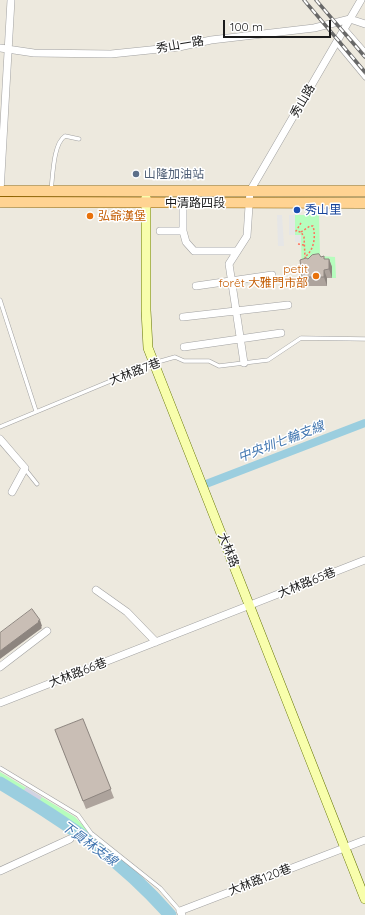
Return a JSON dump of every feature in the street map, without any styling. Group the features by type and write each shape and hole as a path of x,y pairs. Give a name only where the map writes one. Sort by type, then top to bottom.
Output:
{"main road":[{"name":"中清路四段","path":"0,192 365,191"},
{"name":"中清路四段","path":"0,202 365,203"}],"street":[{"path":"0,192 4,48 11,0"},
{"name":"秀山路","path":"250,191 361,0"},
{"path":"350,19 365,24"},
{"name":"秀山一路","path":"4,48 34,53 111,54 179,47 211,40 314,28 350,19"},
{"name":"大林路","path":"146,191 146,310 148,348 365,899"},
{"path":"244,363 230,264 247,236 250,191"},
{"path":"183,203 183,231 186,242 194,251 237,251"},
{"path":"160,231 183,231"},
{"path":"196,286 272,275"},
{"path":"183,317 288,304"},
{"path":"184,347 282,333"},
{"path":"0,440 24,468 12,492"},
{"name":"大林路65巷","path":"250,606 365,560"},
{"path":"96,590 127,612 156,642"},
{"name":"大林路66巷","path":"0,703 250,606"},
{"path":"0,667 47,631"},
{"path":"0,871 70,839"},
{"name":"大林路120巷","path":"181,913 365,840"}],"lane":[{"path":"345,28 365,51"},
{"path":"336,43 365,78"},
{"path":"50,191 56,151 61,138 65,136 79,139"},
{"path":"0,300 36,411"},
{"name":"大林路7巷","path":"0,427 154,363 175,357 184,361 209,361 219,366 268,360 301,338 365,339"},
{"path":"24,468 37,484"},
{"path":"0,768 78,815 91,833 160,888 181,913"}],"path":[{"path":"301,223 296,231 301,232 304,237 305,257 308,261"},
{"path":"301,232 310,226 313,226 315,239 313,248 305,257"},
{"path":"298,244 305,245"}],"green space":[{"path":"295,215 319,215 320,256 335,257 336,278 332,278 332,268 305,286 302,286 301,235 295,235"},
{"path":"0,772 75,817 92,835 91,839 0,779"}],"shaded area":[{"path":"277,215 282,215 284,246 278,246"},
{"path":"289,215 295,215 295,235 289,235"},
{"path":"295,235 301,235 301,242 295,242"},
{"path":"26,787 42,797 38,803 22,793"}],"building":[{"path":"319,254 321,257 324,256 324,259 329,259 329,269 324,270 324,277 302,277 300,260 306,258 308,259 312,255"},
{"path":"32,609 40,620 38,621 39,622 0,651 0,633"},
{"path":"83,719 111,789 83,801 55,730"}],"waterway":[{"name":"中央圳七輪支線","path":"206,484 365,423"},
{"name":"下員林支線","path":"0,783 61,821 97,847 135,879 170,915"}],"railway":[{"path":"304,0 365,72"},
{"path":"316,0 365,57"}],"place":[{"name":"山隆加油站","path":"136,174"},
{"name":"秀山里","path":"297,210"},
{"name":"弘爺漢堡","path":"90,216"},
{"name":"petit forêt 大雅門市部","path":"316,276"}]}
